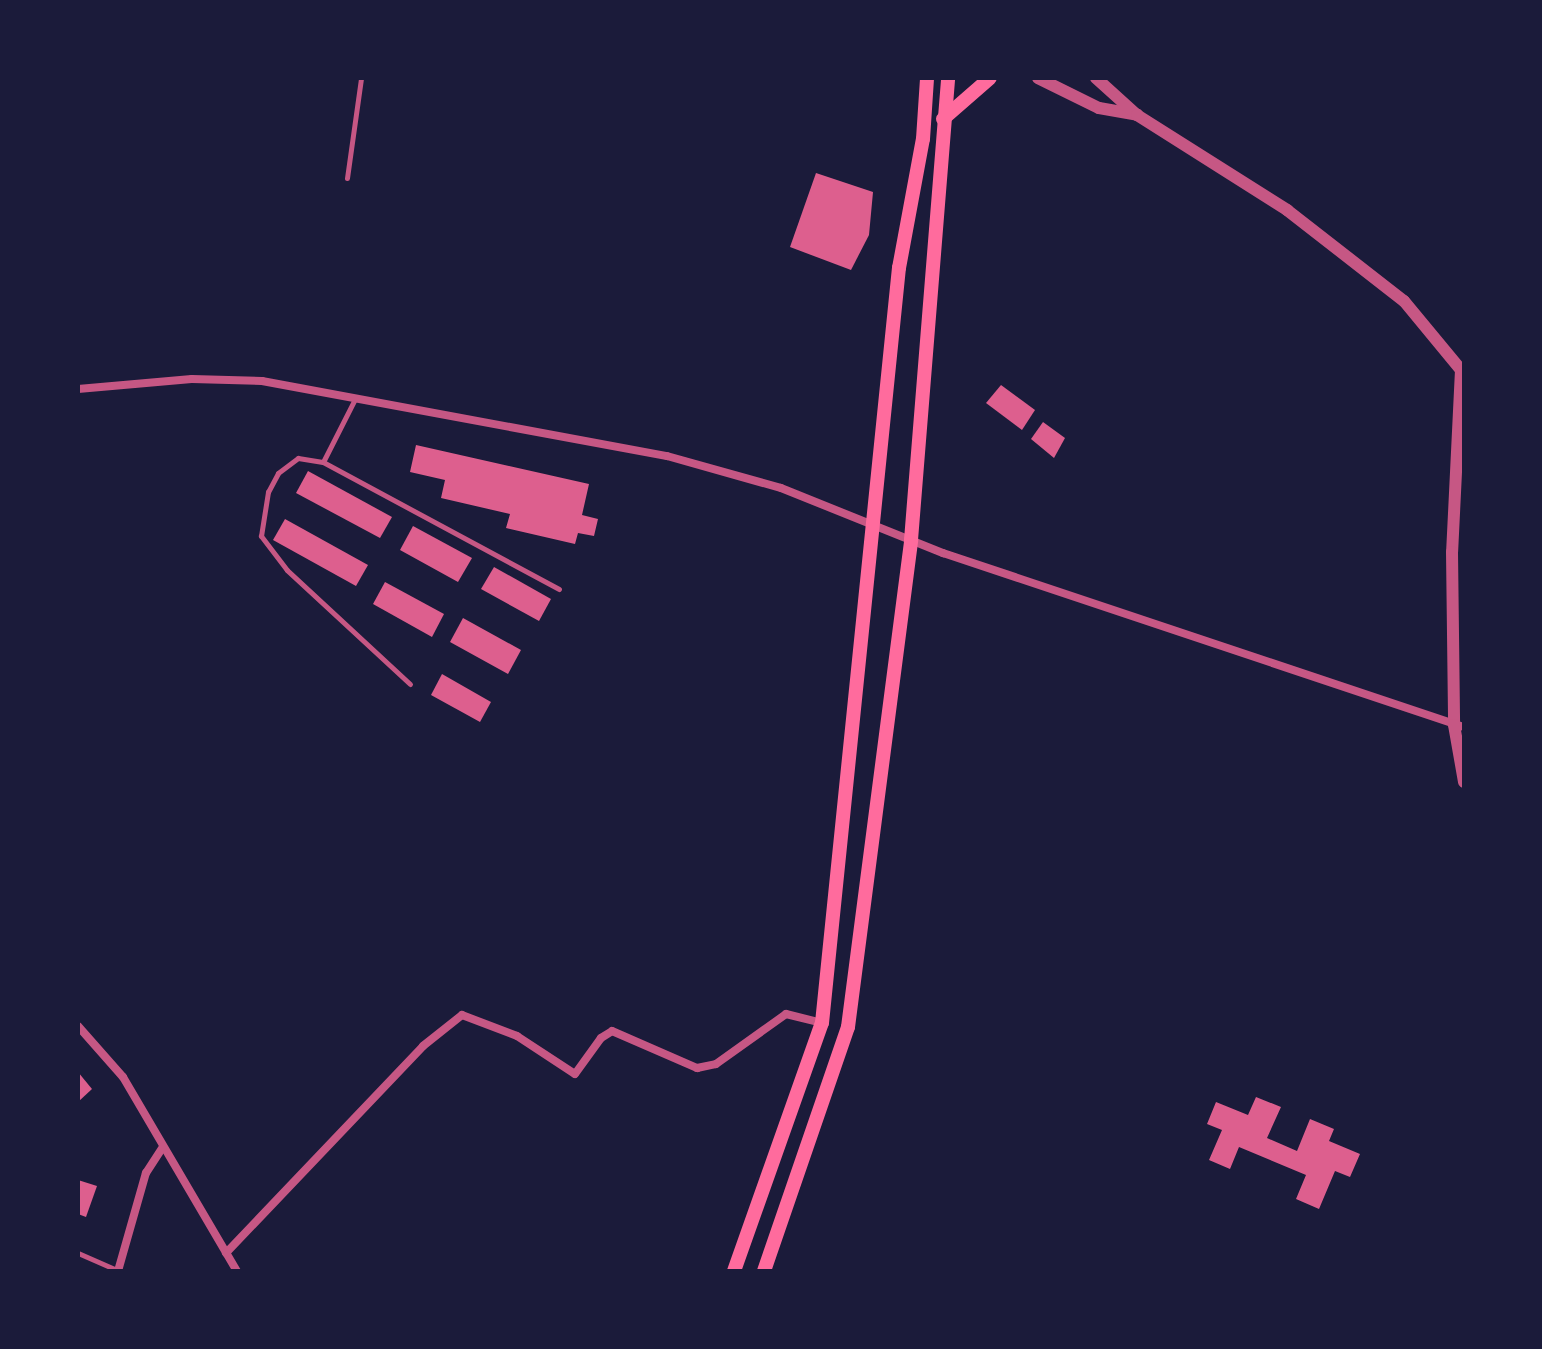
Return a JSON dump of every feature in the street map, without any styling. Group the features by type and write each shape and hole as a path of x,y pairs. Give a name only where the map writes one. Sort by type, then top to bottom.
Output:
{"main road":[{"path":"734,1271 822,1023 899,268 923,139 927,78"},
{"path":"764,1271 848,1027 911,540 948,78"},
{"path":"943,119 990,78"}],"street":[{"path":"1038,78 1099,108 1137,115"},
{"path":"1096,78 1137,115 1287,210 1404,301 1463,369 1452,552 1464,782"},
{"path":"78,389 226,378 356,398 667,456 781,488 873,521 911,540 1198,642 1459,726"},
{"path":"226,1253 423,1046 462,1015 517,1036 575,1074 601,1038 612,1031 704,1068 786,1014 822,1023"},
{"path":"78,1026 123,1077 237,1271"},
{"path":"118,1271 146,1173 163,1147"}],"lane":[{"path":"347,178 361,78"},
{"path":"323,462 356,398"},
{"path":"410,684 287,570 261,536 261,518 278,473 298,458 323,462 559,589"},
{"path":"78,1253 118,1271"}],"building":[{"path":"816,173 873,192 869,235 851,270 790,247"},
{"path":"1001,385 1035,410 1022,430 986,403"},
{"path":"1043,422 1065,438 1054,458 1031,439"},
{"path":"416,445 589,484 582,515 598,519 594,536 578,533 575,544 506,528 510,514 441,498 445,480 410,472"},
{"path":"308,471 392,517 380,538 296,493"},
{"path":"285,519 368,565 356,586 273,540"},
{"path":"413,526 472,558 458,582 400,550"},
{"path":"494,567 551,599 539,621 481,589"},
{"path":"385,582 444,614 432,637 373,604"},
{"path":"463,618 521,650 508,674 450,642"},
{"path":"442,674 491,702 480,722 431,695"},
{"path":"78,1072 92,1089 78,1102"},
{"path":"1256,1097 1281,1107 1267,1138 1297,1151 1310,1119 1334,1129 1329,1141 1360,1154 1350,1177 1335,1171 1319,1209 1296,1199 1306,1175 1239,1147 1230,1169 1209,1160 1222,1130 1207,1124 1216,1102 1248,1115"},
{"path":"78,1180 97,1186 86,1217 78,1214"}]}
